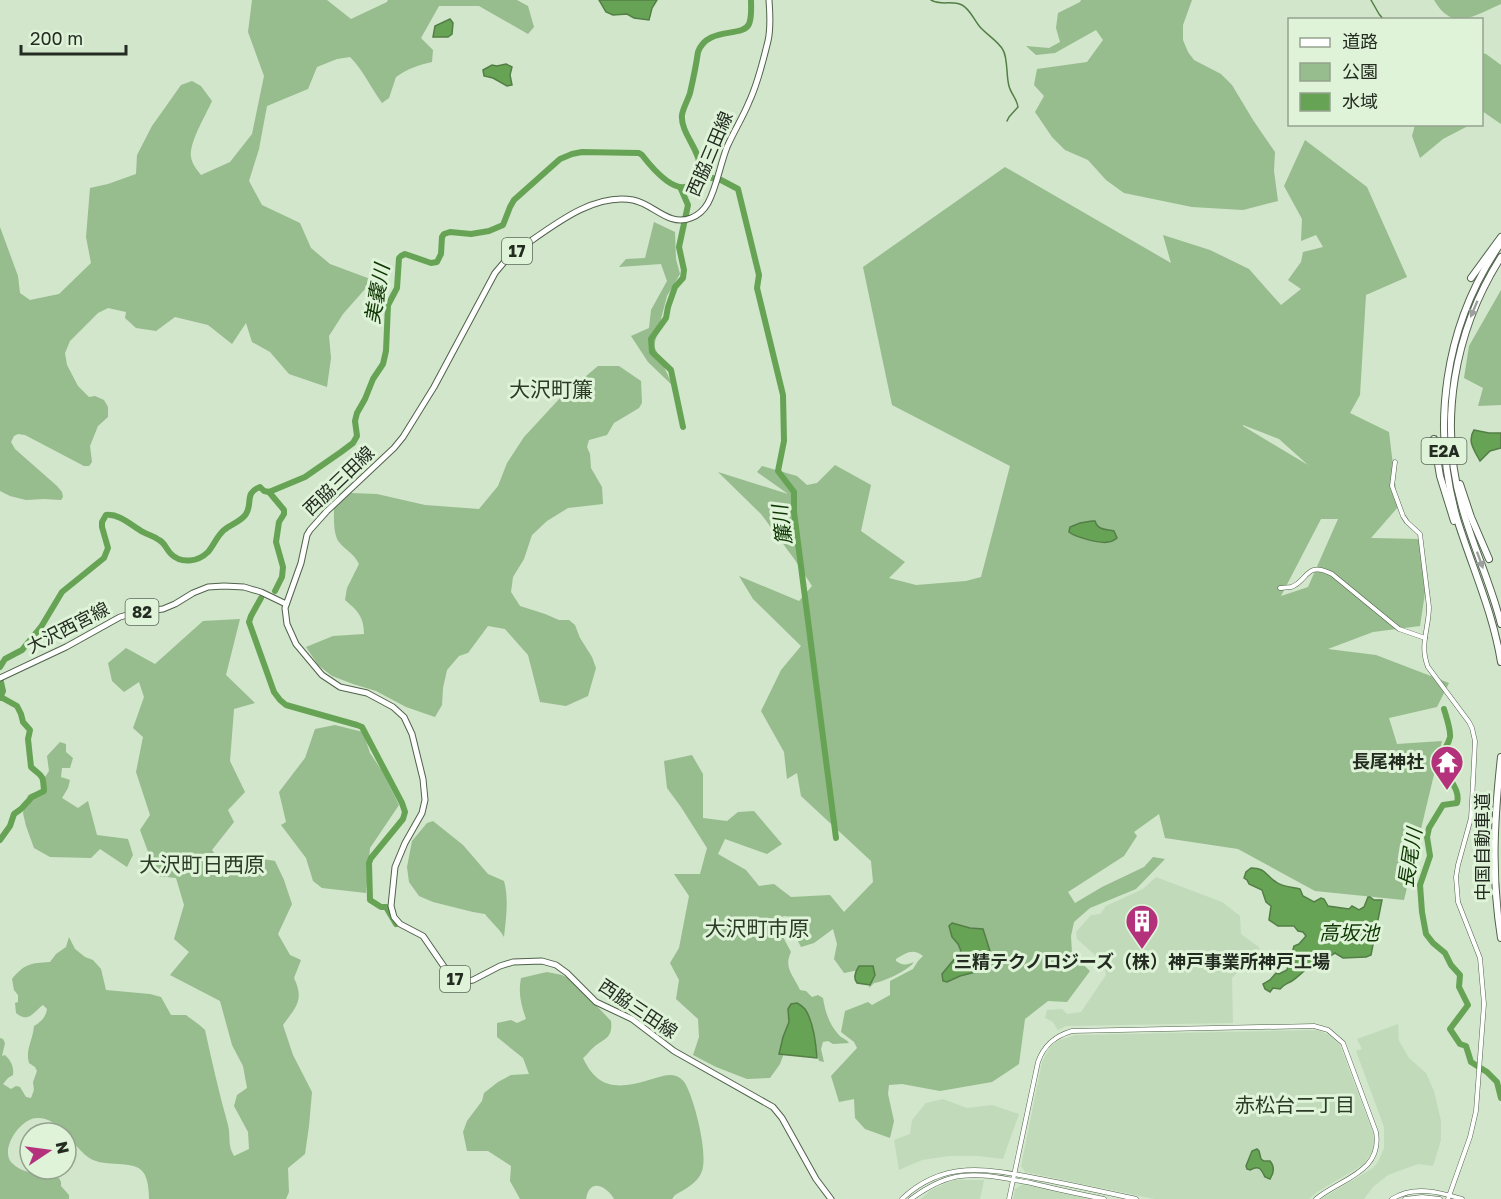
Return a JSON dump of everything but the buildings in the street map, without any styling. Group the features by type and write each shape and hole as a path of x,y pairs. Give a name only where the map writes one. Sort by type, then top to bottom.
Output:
{"highway":[{"path":"1471,278 1501,237"},
{"name":"E2A","path":"1501,243 1475,288 1460,324 1450,362 1443,411 1444,453 1451,494 1492,621 1501,662"},
{"name":"E2A","path":"1501,257 1473,310 1461,346 1452,395 1451,445 1461,507 1501,624"},
{"path":"1434,439 1447,501 1477,574"},
{"path":"1451,445 1466,504 1489,559"},
{"name":"中国自動車道","path":"1501,757 1494,824 1494,857 1495,892 1501,938"}],"main road":[{"name":"西脇三田線","path":"769,0 768,40 755,87 731,139 705,208 697,215 674,220 649,206 630,200 593,203 506,260 492,279 434,387 403,437 310,530 286,604 287,624 299,649 316,670 333,684 367,693 393,706 404,717 412,734 425,796 422,813 395,867 391,906 397,921 423,936 447,971 456,980 466,982 473,980 513,962 546,962 561,968 596,1002 632,1019 674,1051 775,1109 816,1179 831,1199"},
{"name":"大沢西宮線","path":"2,677 76,643 120,617 163,609 208,587 244,587 286,604"}],"street":[{"path":"1395,462 1392,486 1403,516 1420,534 1429,607 1423,647 1428,667 1470,722 1475,741 1470,818 1456,878 1458,902 1480,958 1484,1004 1476,1111 1470,1137 1449,1197"},
{"path":"1280,588 1295,585 1316,569 1325,570 1399,629 1425,638"},
{"path":"1009,1199 1038,1062 1046,1046 1058,1036 1072,1031 1314,1026 1328,1030 1343,1043 1374,1126 1377,1143 1375,1155 1368,1166 1316,1199"},
{"path":"902,1199 919,1185 942,1175 973,1170 1014,1174 1136,1199"},
{"path":"911,1199 943,1180 977,1175 1104,1199"},
{"path":"1392,1199 1404,1193 1424,1190 1462,1199"},
{"path":"1405,1199 1422,1197 1440,1199"}],"shaded area":[{"path":"1156,877 1222,902 1240,916 1241,934 1260,948 1232,978 1233,1023 1066,1026 1058,1030 1053,1022 1045,1018 1047,1010 1062,1009 1067,1014 1081,1012 1106,975 1103,962 1077,939 1076,932 1091,915 1100,914 1106,906 1143,889"},
{"path":"1398,1024 1399,1041 1409,1058 1426,1073 1434,1091 1441,1121 1441,1140 1433,1166 1418,1164 1388,1175 1373,1187 1364,1199 1321,1199 1373,1168 1378,1162 1384,1148 1384,1127 1356,1051 1362,1049 1357,1039"},
{"path":"1317,1030 1330,1035 1340,1045 1373,1133 1374,1143 1372,1152 1363,1165 1309,1199 1154,1199 1025,1172 1021,1166 1042,1062 1050,1047 1057,1041 1075,1035"},
{"path":"943,1099 967,1108 992,1105 1019,1114 1003,1159 949,1156 922,1160 899,1170 894,1140 910,1134 912,1120 926,1103"},
{"path":"953,1180 984,1180 980,1199 921,1199 931,1190"},
{"path":"1023,1184 1091,1199 1013,1199 1015,1189"}],"green space":[{"path":"252,0 327,0 351,19 388,0 517,0 528,6 534,27 528,34 479,6 439,6 421,38 433,50 432,62 396,77 389,98 382,103 350,57 337,59 317,67 308,89 267,106 259,149 249,181 262,205 300,223 311,248 330,264 373,280 343,314 329,336 331,358 327,387 289,374 270,352 252,342 246,323 232,344 208,325 175,317 156,331 136,328 125,318 126,312 108,308 98,313 70,341 65,353 67,365 78,386 89,397 95,396 104,400 108,407 108,417 98,426 90,446 92,462 89,466 84,466 25,435 18,434 11,442 15,449 57,486 63,497 61,500 26,500 0,491 0,227 18,276 20,293 30,300 59,294 91,263 86,237 90,188 136,174 137,155 152,126 181,85 192,81 201,86 212,101 193,144 192,162 201,175 230,162 252,134 264,76 248,32"},
{"path":"1081,0 1192,0 1183,25 1183,40 1188,52 1194,60 1221,74 1232,85 1275,152 1274,171 1278,201 1243,210 1192,207 1124,193 1106,180 1088,160 1065,150 1052,137 1035,112 1044,96 1034,85 1037,69 1087,62 1103,40 1096,30 1055,53 1036,55 1026,46 1049,48 1060,42 1056,28 1058,13"},
{"path":"1434,0 1501,0 1501,4 1465,18 1454,18 1441,10"},
{"path":"1483,53 1501,65 1501,124 1483,112"},
{"path":"1414,126 1467,126 1443,139 1420,158 1412,136"},
{"path":"1305,140 1367,187 1407,277 1366,295 1360,395 1350,413 1389,432 1398,507 1371,538 1421,539 1425,593 1420,626 1373,632 1328,649 1376,655 1449,683 1437,707 1389,718 1397,744 1442,741 1404,900 1315,891 1238,849 1165,838 1159,814 1134,832 1137,836 1124,856 1068,892 1075,903 1144,867 1153,857 1165,859 1136,889 1090,908 1074,922 1071,936 1072,954 1090,971 1067,1002 1048,1001 1025,1019 1019,1064 992,1082 940,1091 902,1084 889,1085 888,1094 894,1121 890,1138 865,1129 855,1118 854,1099 839,1102 831,1076 857,1048 854,1042 841,1032 845,1011 868,1002 872,1005 890,995 890,981 913,969 923,956 916,952 910,952 896,959 903,964 914,962 902,972 874,983 869,988 872,970 844,973 834,959 837,944 833,929 814,943 801,947 797,939 798,918 785,916 775,918 774,925 791,952 788,963 790,972 800,990 806,991 812,997 818,995 823,998 832,1026 849,1043 823,1042 821,1049 824,1062 819,1061 805,1015 790,1037 780,1064 770,1078 747,1079 693,1055 699,1037 698,1019 676,999 679,980 670,963 679,948 689,896 674,874 700,874 707,848 667,788 664,761 692,755 703,774 703,818 727,821 738,812 754,811 782,844 767,854 725,839 718,854 746,870 759,886 774,884 791,897 830,895 844,912 873,882 871,861 801,796 797,773 787,779 784,752 761,711 781,670 801,646 753,599 739,576 799,601 812,586 761,514 718,472 788,494 757,472 762,466 797,476 807,485 817,483 835,465 871,485 861,531 905,562 889,578 916,585 966,581 981,577 1010,466 892,405 863,267 1005,167 1171,263 1163,235 1210,250 1249,269 1281,305 1301,289 1288,280 1301,262 1303,252 1323,247 1316,235 1301,241 1302,219 1284,186","holes":["1243,426 1279,439 1308,465","1321,519 1338,519 1308,587 1281,596"]},
{"path":"654,222 675,232 676,259 680,274 667,296 654,346 673,386 648,362 631,336 649,328 651,310 667,281 661,264 619,267 626,259 645,258"},
{"path":"1501,290 1501,405 1478,406 1483,388 1464,378 1469,346"},
{"path":"598,366 619,366 641,381 642,403 639,408 614,423 607,435 589,440 587,447 591,468 602,487 603,504 568,508 547,521 532,535 524,559 513,577 511,592 520,606 559,620 569,620 575,625 596,668 588,696 566,706 540,702 528,655 505,629 488,626 468,653 459,656 447,670 442,705 435,717 406,707 376,691 332,676 318,665 306,647 333,636 364,634 363,623 359,615 345,600 347,588 359,564 337,539 334,508 351,493 377,494 425,505 479,509 498,486 507,463 524,437 561,397"},
{"path":"240,619 226,675 255,703 234,709 230,761 245,792 228,810 234,822 212,850 219,860 251,857 275,861 292,904 278,934 290,955 301,960 294,978 299,998 295,1009 283,1025 293,1055 312,1092 305,1154 288,1168 289,1192 286,1199 149,1199 146,1178 139,1168 103,1163 91,1159 78,1148 78,1121 50,1121 37,1118 18,1121 18,1129 10,1142 8,1156 18,1168 18,1181 60,1181 69,1199 0,1199 0,1038 5,1043 2,1056 7,1057 13,1069 13,1075 3,1084 11,1089 16,1086 20,1087 26,1097 31,1098 37,1071 29,1063 29,1049 34,1026 43,1019 47,1009 43,1005 28,1017 16,1013 15,1003 18,1002 18,995 14,990 12,979 28,965 50,962 66,947 69,937 75,949 93,960 101,969 106,990 161,997 171,1015 186,1015 205,1030 228,1125 232,1152 234,1156 249,1149 248,1132 234,1106 237,1095 247,1088 243,1066 232,1045 220,1001 170,975 189,952 174,939 184,905 176,878 157,876 140,830 150,815 136,772 143,737 133,728 144,697 139,682 124,692 112,681 108,663 126,648 155,664 203,621"},
{"path":"335,725 363,732 370,753 399,805 370,848 366,893 322,888 313,881 306,858 281,825 286,822 279,792 305,758 315,729"},
{"path":"60,742 66,744 66,752 73,758 70,768 62,768 61,777 70,780 62,798 78,808 88,801 97,835 128,839 133,855 127,867 100,849 91,858 50,857 34,848 23,813 28,795 41,790 43,780 49,771 47,756"},
{"path":"433,821 463,845 488,874 504,881 507,902 504,937 485,914 433,902 419,896 409,882 407,867 412,841 427,823"},
{"path":"547,972 562,975 573,981 611,1021 609,1034 583,1058 595,1076 610,1084 628,1085 673,1075 679,1077 685,1084 700,1128 703,1163 698,1179 672,1199 614,1199 607,1190 596,1186 589,1190 586,1199 520,1199 510,1181 511,1166 488,1151 467,1151 463,1132 467,1121 482,1101 484,1093 511,1075 529,1074 523,1058 497,1037 497,1023 511,1020 517,1023 526,1019 521,999 521,978"}],"water":[{"path":"599,0 657,0 649,20 634,18 627,14 613,15 606,12"},
{"path":"450,19 453,23 452,34 448,37 433,37 435,26"},
{"path":"506,64 512,67 510,75 512,85 507,86 484,76 483,70 492,65"},
{"path":"1474,430 1501,433 1501,448 1490,451 1480,461 1471,442"},
{"path":"1095,521 1100,528 1114,531 1117,538 1111,542 1099,542 1069,532 1070,527"},
{"name":"高坂池","path":"1251,868 1263,871 1281,885 1300,889 1303,896 1314,902 1321,898 1324,899 1328,906 1349,909 1352,906 1359,910 1364,907 1368,897 1382,900 1371,955 1343,958 1335,953 1326,961 1311,965 1280,989 1273,988 1270,992 1265,989 1263,984 1276,973 1287,970 1294,946 1306,936 1294,926 1278,926 1269,920 1271,906 1266,902 1262,890 1249,884 1244,878 1246,872"},
{"path":"952,923 983,929 995,967 960,976 947,982 943,981 942,974 961,951 952,937 949,926"},
{"path":"859,966 873,966 875,975 870,985 857,983 855,975"},
{"path":"797,1003 805,1009 810,1020 817,1058 779,1054 789,1022 788,1009 791,1004"},
{"path":"1257,1149 1261,1159 1270,1161 1273,1166 1270,1179 1265,1177 1260,1169 1247,1169 1252,1151"}],"waterway":[{"name":"美嚢川","path":"0,667 5,659 22,650 41,627 62,592 104,558 108,548 102,522 106,515 121,518 157,539 175,557 195,560 208,552 222,532 244,516 248,510 250,495 255,489 260,487 269,492 305,477 353,443 357,436 355,421 357,413 373,379 383,364 386,351 388,305 397,288 401,256 405,254 431,263 437,262 441,254 444,234 450,232 471,234 489,231 503,225 514,200 560,159 572,154 582,152 639,153 667,181 682,187 689,186 698,176 700,167 697,154 684,128 682,115 690,93 698,52 709,39 745,28 751,18 751,0"},
{"path":"931,0 965,7 980,27 1003,50 1009,86 1018,107 1007,121"},
{"path":"1371,0 1382,18"},
{"name":"簾川","path":"699,175 721,180 738,189 759,275 757,288 783,395 784,441 778,471 794,492 794,512 836,838"},
{"path":"681,189 688,205 679,247 684,270 683,278 675,287 666,318 651,339 652,352 671,370 683,427"},
{"path":"269,492 284,510 279,522 276,542 283,567 282,577 275,591"},
{"path":"261,598 249,622 274,692 286,705 362,727 402,803 405,812 403,819 369,863 370,900 381,907 386,907 396,924"},
{"name":"美嚢川","path":"0,678 3,691 0,698"},
{"path":"0,840 10,826 14,814 32,797 44,791 42,777 31,767 28,739 30,730 23,722 17,706 1,697"},
{"name":"長尾川","path":"1444,709 1450,734 1443,752 1443,764 1458,798 1457,803 1443,805 1429,828 1427,837 1430,856 1420,885 1422,912 1426,934 1445,953 1451,965 1460,975 1459,987 1468,1005 1450,1029 1460,1044 1466,1046 1471,1062 1487,1072 1497,1082 1501,1098"}],"place":[{"name":"長尾神社","path":"1447,791"},
{"name":"三精テクノロジーズ（株）神戸事業所神戸工場","path":"1142,950"}],"district":[{"name":"大沢町簾","path":"551,390"},
{"name":"大沢町日西原","path":"202,865"},
{"name":"大沢町市原","path":"757,929"},
{"name":"赤松台二丁目","path":"1295,1105"}]}
